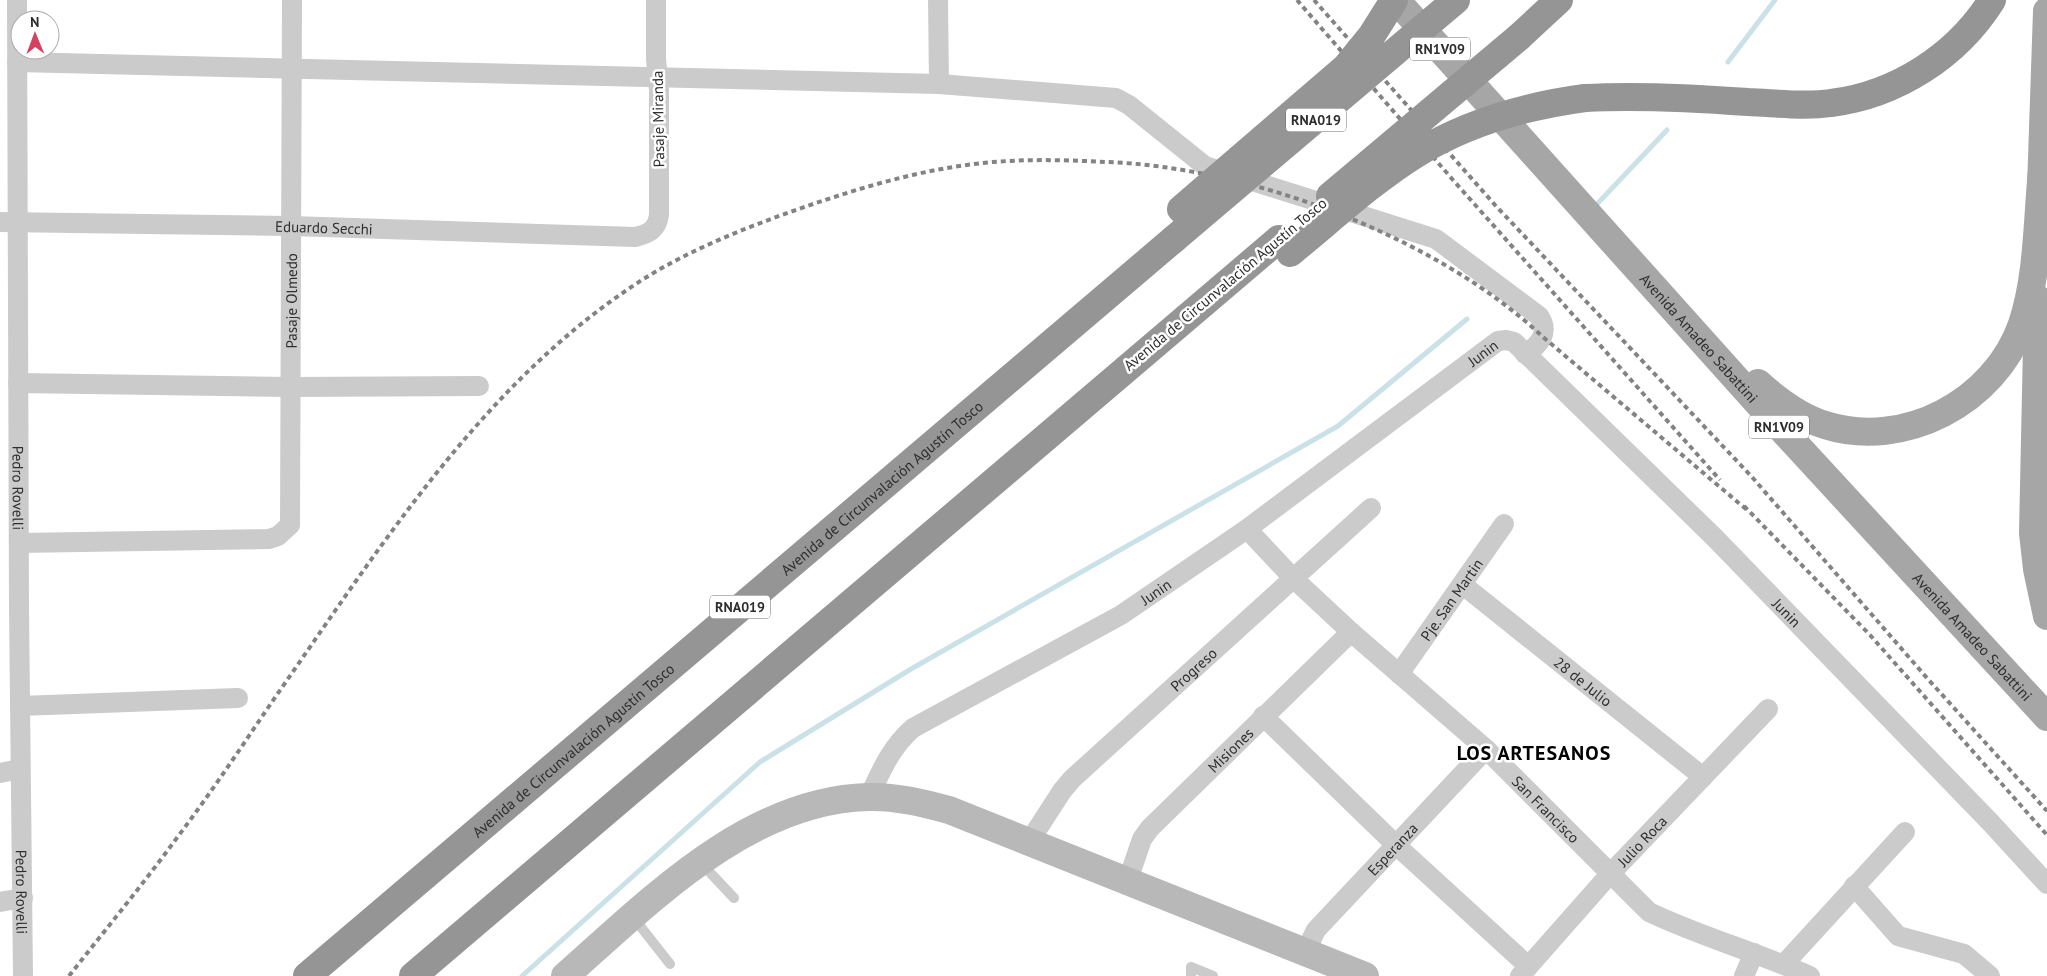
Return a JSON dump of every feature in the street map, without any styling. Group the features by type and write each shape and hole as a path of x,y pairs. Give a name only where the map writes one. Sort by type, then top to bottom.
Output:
{"highway":[{"path":"1168,232 1346,67 1372,35 1395,0"},
{"name":"Avenida de Circunvalación Agustín Tosco","path":"307,976 634,698 1168,232 1456,0"},
{"name":"Avenida de Circunvalación Agustín Tosco","path":"413,976 786,657 1285,246 1559,0"},
{"path":"1285,246 1401,164 1432,145 1510,112 1585,98 1638,97 1808,104 1853,100 1893,86 1926,68 1961,39 1992,0"},
{"path":"442,976 632,812 724,711"}],"main road":[{"name":"Avenida Amadeo Sabattini","path":"1395,0 1516,132 1758,404 2047,717"},
{"path":"1409,0 1484,97"},
{"path":"2047,11 2033,500 2037,569 2047,616"},
{"path":"1516,132 1615,224 1693,313 1772,396 1808,419 1846,430 1888,430 1931,420 1970,397 1999,366 2021,325 2027,305 2042,170"},
{"path":"565,976 632,917 700,862 755,826 796,809 832,800 868,797 916,801 949,810 1364,976"}],"street":[{"name":"Pedro Rovelli","path":"17,0 17,62 9,222 18,383 19,543 9,609 20,706 23,976"},
{"name":"Pasaje Olmedo","path":"19,543 269,539 278,536 290,525 292,0"},
{"name":"Pasaje Miranda","path":"648,234 658,224 659,215 656,0"},
{"path":"938,0 939,84"},
{"path":"17,62 292,67 939,84 1116,98 1129,105 1205,166 1436,239 1540,316 1544,327 1543,337 1535,348 1525,354"},
{"name":"Eduardo Secchi","path":"9,222 291,226 635,237 648,234"},
{"name":"Junin","path":"868,797 888,757 900,740 913,728 1121,615 1247,529 1498,341 1506,340 1514,342 1715,538 1991,822 2047,884"},
{"path":"18,383 290,387 479,386"},
{"name":"Progreso","path":"1029,842 1072,779 1371,508"},
{"name":"Pje. San Martin","path":"1399,674 1504,524"},
{"name":"San Francisco","path":"1247,529 1293,578 1351,632 1486,750 1649,912 1672,923 1784,964 1810,976"},
{"name":"28 de Julio","path":"1463,585 1703,777"},
{"name":"Misiones","path":"1128,880 1142,839 1150,828 1351,632"},
{"path":"20,706 238,698"},
{"name":"Julio Roca","path":"1524,971 1610,874 1768,709"},
{"path":"1263,716 1524,971"},
{"name":"Esperanza","path":"1305,952 1316,930 1486,750"},
{"path":"0,773 20,769"},
{"path":"1784,964 1905,832"},
{"path":"1854,886 1898,936 1964,954 1990,976"},
{"path":"0,902 23,898"},
{"path":"1744,976 1754,953"}],"lane":[{"path":"700,862 734,898"},
{"path":"632,917 670,964"},
{"path":"1191,976 1191,967 1213,976"}],"waterway":[{"path":"1728,62 1775,0"},
{"path":"1598,203 1667,130"},
{"path":"522,976 760,762 911,669 1338,426 1467,319"}],"railway":[{"path":"1297,0 1453,180 1720,480"},
{"path":"1314,0 1495,205 1752,477 1927,678 2047,811"},
{"path":"69,976 192,818 391,532 432,478 522,378 571,332 624,292 684,256 749,227 817,203 892,180 942,169 993,162 1021,160 1106,162 1162,167 1221,177 1280,193 1339,214 1396,239 1450,268 1500,301 1747,510"},
{"path":"1744,506 1870,635 2047,835"}],"district":[{"name":"LOS ARTESANOS","path":"1534,753"}]}
